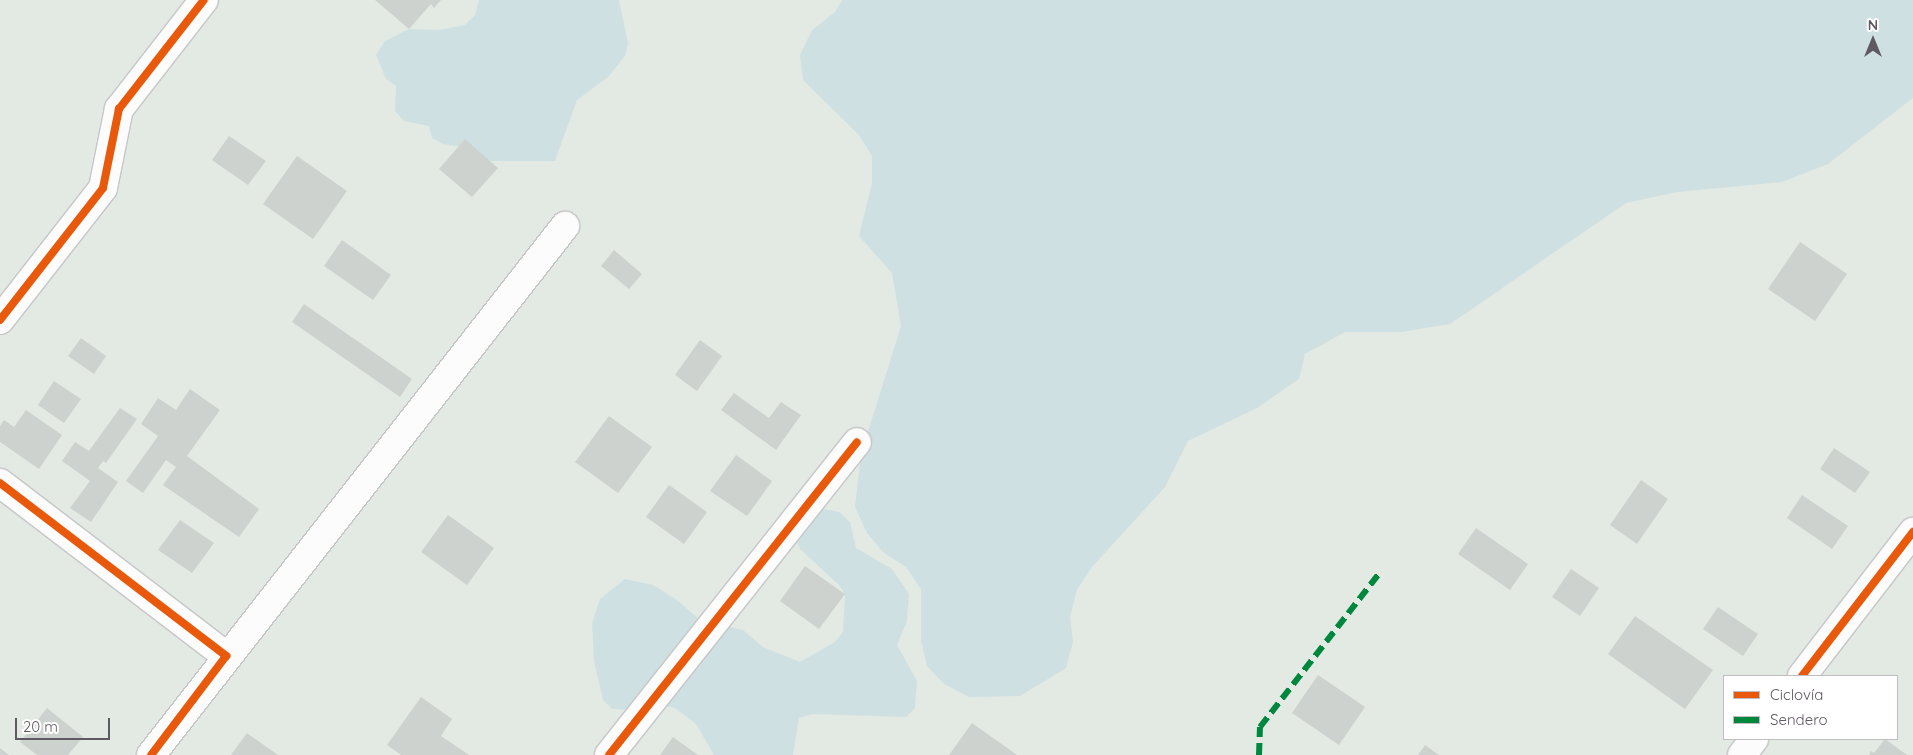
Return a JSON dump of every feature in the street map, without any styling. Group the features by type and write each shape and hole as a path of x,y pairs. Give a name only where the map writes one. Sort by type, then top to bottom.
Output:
{"street":[{"path":"0,320 103,188 119,109 204,0"},
{"path":"157,753 226,656 565,226"},
{"path":"610,755 857,442"},
{"path":"0,483 226,656"},
{"path":"1803,675 1913,532"},
{"path":"1742,755 1753,740"}],"shaded area":[{"path":"479,0 619,0 628,43 625,56 608,77 577,100 555,161 491,161 468,148 443,144 432,138 429,126 404,121 395,111 396,86 386,79 376,55 385,41 409,29 439,30 465,25 475,15"},
{"path":"842,0 1913,0 1913,98 1828,164 1782,182 1677,192 1626,203 1450,324 1401,332 1345,332 1305,354 1299,379 1257,408 1188,441 1165,487 1092,567 1077,590 1070,617 1073,642 1066,668 1020,696 969,697 944,684 927,666 921,641 921,589 906,567 884,553 867,533 855,507 861,454 901,326 892,273 859,236 872,183 872,156 859,135 803,80 800,55 812,30 835,12"},
{"path":"814,507 839,512 850,522 856,548 892,569 909,594 907,621 897,645 917,681 915,708 906,717 812,714 799,718 793,755 714,755 696,724 675,708 662,705 637,710 612,709 603,700 594,661 592,623 600,599 625,579 653,585 677,600 700,620 743,630 763,647 800,662 835,642 843,632 845,594 839,585 800,549 795,537"}],"building":[{"path":"375,0 441,0 434,8 431,4 409,29"},
{"path":"229,136 266,161 248,185 212,160"},
{"path":"465,139 498,168 472,197 439,169"},
{"path":"297,156 347,191 313,239 263,204"},
{"path":"342,240 391,275 373,300 324,266"},
{"path":"1800,242 1847,274 1815,321 1768,289"},
{"path":"614,250 642,274 629,289 601,266"},
{"path":"304,304 412,379 400,397 292,322"},
{"path":"81,338 106,356 94,374 68,356"},
{"path":"700,340 722,356 697,391 675,375"},
{"path":"54,381 81,399 64,423 38,405"},
{"path":"190,389 220,410 187,456 259,509 239,537 163,485 176,467 166,460 143,493 126,481 158,436 141,424 158,398 176,410"},
{"path":"734,393 769,418 781,402 801,415 776,450 721,410"},
{"path":"120,408 137,419 106,463 103,461 98,468 118,482 91,522 70,508 90,481 62,461 75,442 89,451"},
{"path":"26,410 62,435 39,469 0,442 0,426 4,420 14,427"},
{"path":"609,416 652,447 618,493 575,462"},
{"path":"1834,448 1870,472 1855,493 1820,469"},
{"path":"736,455 772,481 747,516 710,491"},
{"path":"1641,480 1668,499 1637,544 1610,525"},
{"path":"669,485 707,512 684,544 646,517"},
{"path":"1802,495 1848,526 1832,549 1787,518"},
{"path":"448,515 494,548 467,585 421,552"},
{"path":"180,520 214,543 192,573 158,550"},
{"path":"1476,528 1528,564 1510,590 1458,554"},
{"path":"805,566 845,594 819,629 780,601"},
{"path":"1571,569 1599,588 1580,616 1552,597"},
{"path":"1718,607 1758,634 1743,656 1703,629"},
{"path":"1635,616 1713,670 1685,709 1608,654"},
{"path":"1318,675 1365,707 1339,745 1292,713"},
{"path":"421,697 452,719 441,736 469,755 401,755 387,745"},
{"path":"47,708 83,737 68,755 37,755 20,742"},
{"path":"972,723 1017,755 949,755"},
{"path":"247,733 278,755 231,755"},
{"path":"673,737 698,755 660,755"},
{"path":"1884,740 1886,740 1907,755 1869,755 1871,751 1874,753"},
{"path":"1425,745 1439,755 1418,755"},
{"path":"0,748 9,755 0,755"}],"marked path":[{"path":"1259,755 1260,727 1381,571"}],"cycle path":[{"path":"0,320 103,188 119,109 204,0"},
{"path":"609,755 857,442"},
{"path":"0,483 226,656 151,755"},
{"path":"1803,675 1913,532"}]}
